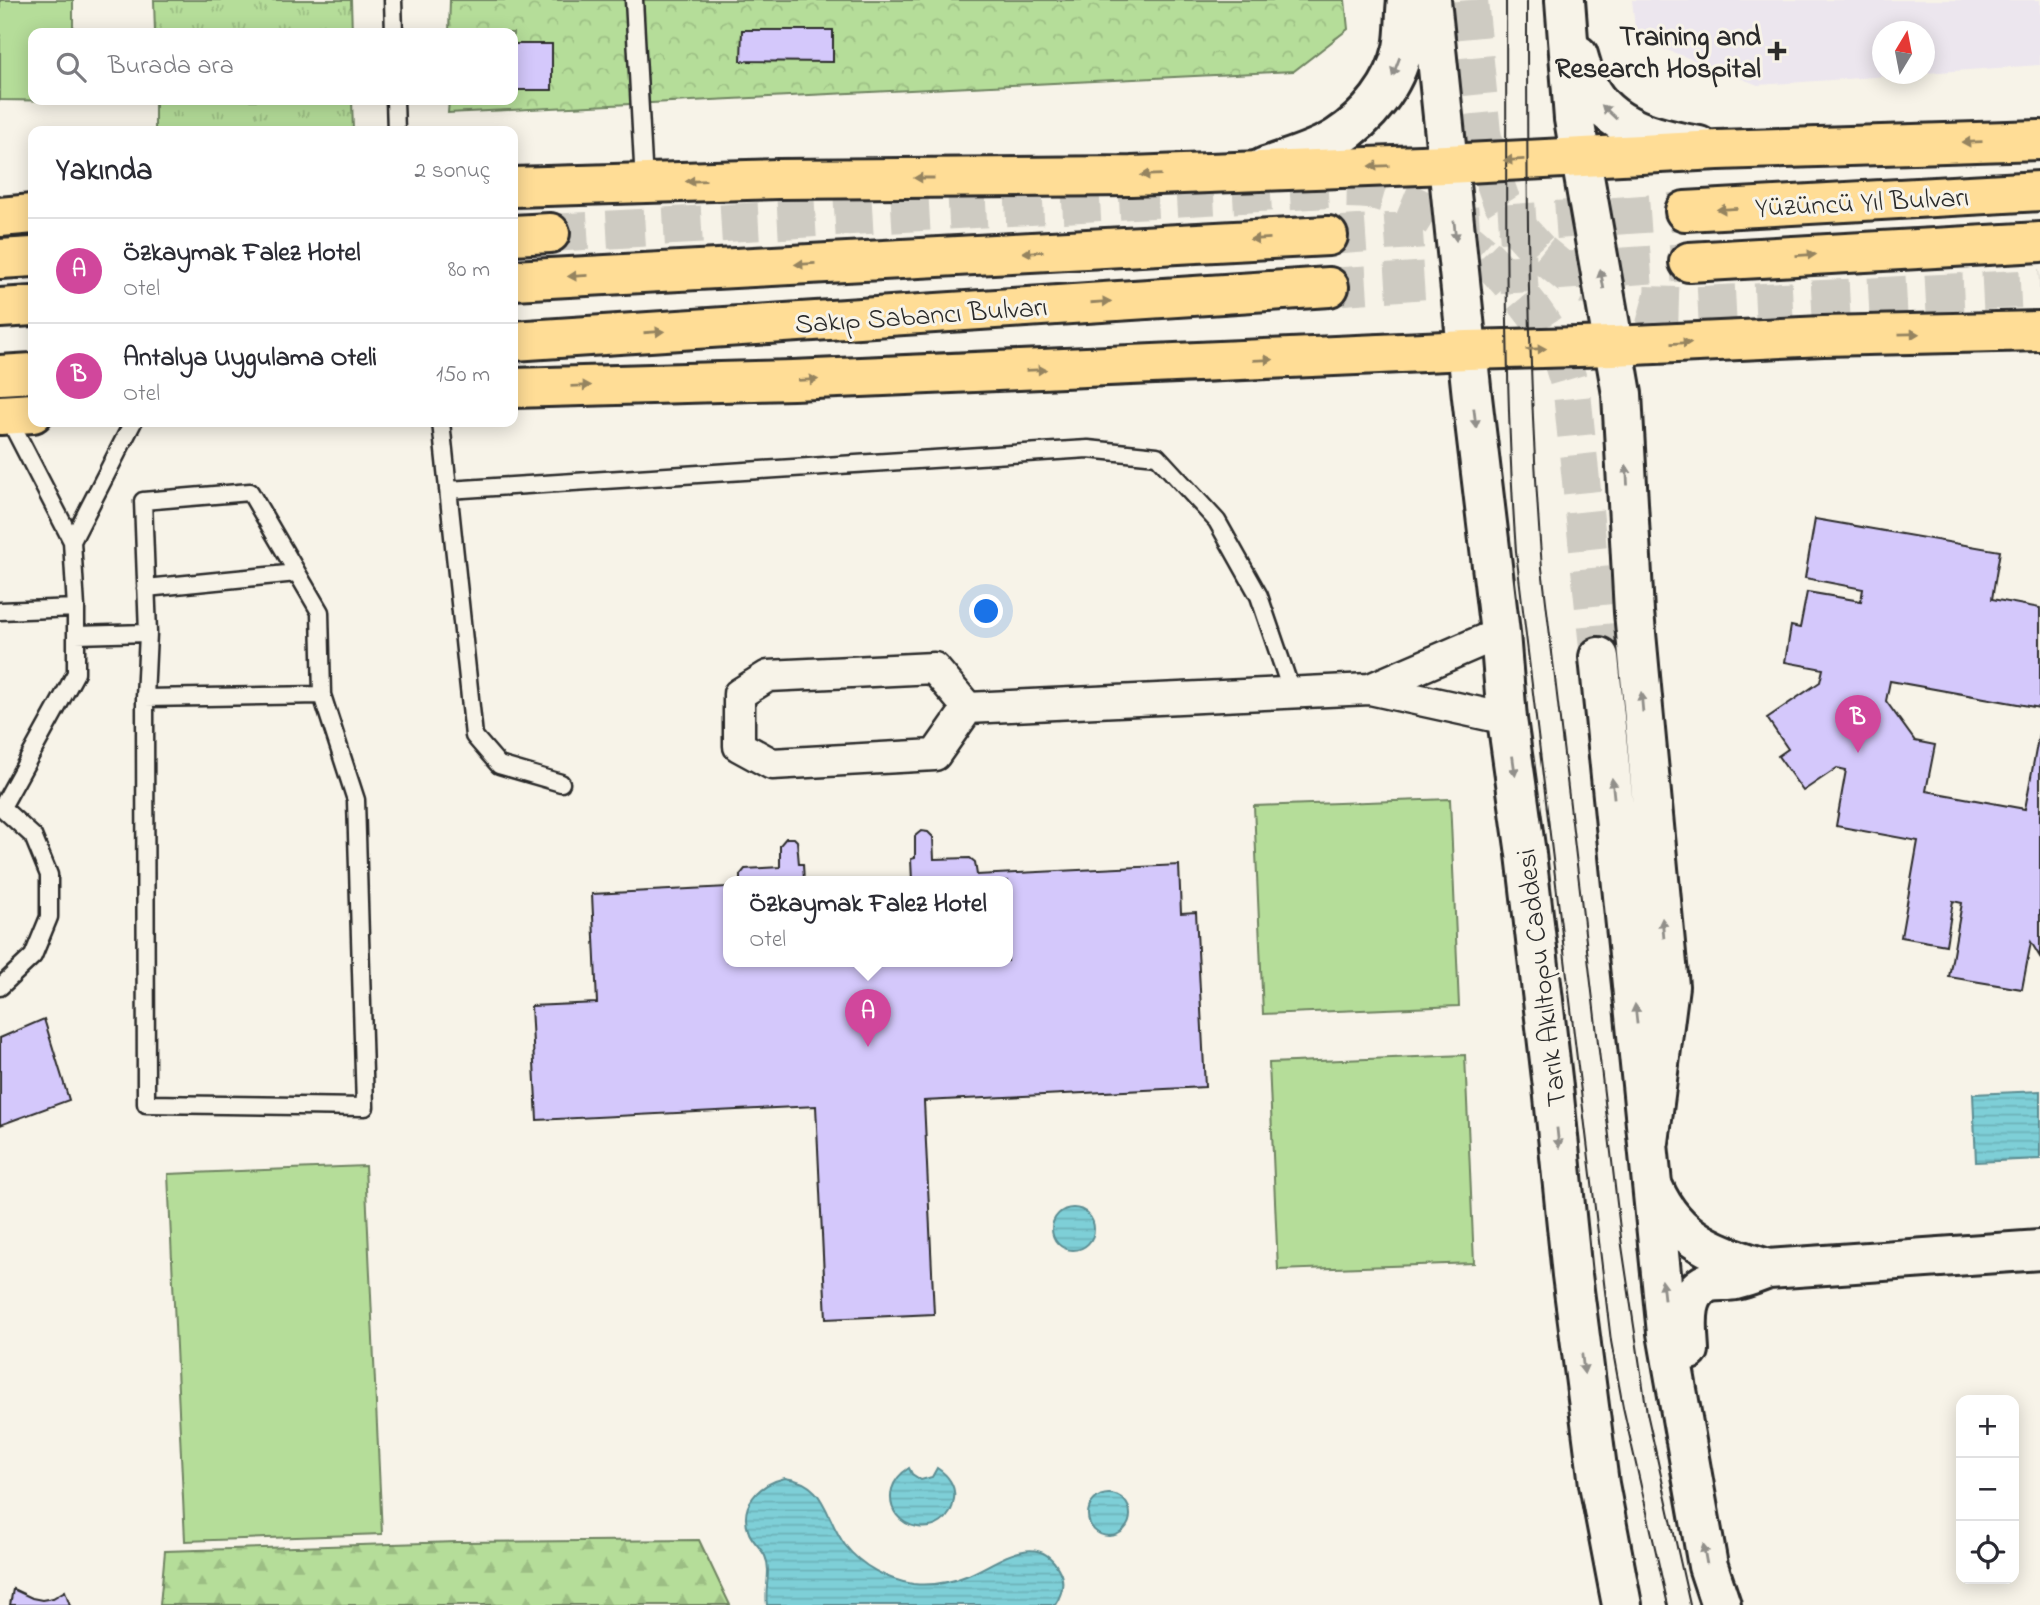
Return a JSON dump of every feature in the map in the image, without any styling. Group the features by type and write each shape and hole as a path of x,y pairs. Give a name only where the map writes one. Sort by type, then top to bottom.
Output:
{"main road":[{"path":"1255,172 1336,139 1357,123 1380,99 1396,71 1403,48 1407,0"},
{"path":"1431,0 1447,164"},
{"path":"1566,11 1589,87 1601,104 1618,120 1643,133 1665,140 1718,150"},
{"path":"1566,11 1574,119 1623,407 1634,612 1669,985 1649,1142"},
{"path":"518,187 778,178 1105,177 1718,150 2040,140"},
{"name":"Tarık Akıltopu Caddesi","path":"1447,164 1500,633 1507,719 1552,1073 1586,1393 1622,1605"},
{"name":"Yüzüncü Yıl Bulvarı","path":"1685,211 2040,191"},
{"path":"0,217 28,214"},
{"path":"518,235 550,233"},
{"name":"Sakıp Sabancı Bulvarı","path":"518,280 1328,236"},
{"name":"Yüzüncü Yıl Bulvarı","path":"1689,261 2040,242"},
{"path":"0,259 28,257"},
{"name":"Sakıp Sabancı Bulvarı","path":"518,341 1329,287"},
{"path":"0,308 28,306"},
{"path":"518,388 821,379 1822,336 2040,331"},
{"path":"0,375 28,373"},
{"path":"1599,657 1667,1333 1708,1566 1720,1605"},
{"path":"1653,1187 1662,1208 1691,1236 1708,1248 1733,1259 1768,1269"},
{"path":"1696,1502 1689,1304 1707,1283 1735,1280 1768,1269 2040,1250"}],"street":[{"path":"1370,690 1500,633"},
{"path":"934,668 968,708 934,755 772,764 739,746 739,694 768,676 934,668"},
{"path":"968,708 1370,690 1507,719"}],"lane":[{"path":"393,0 394,28"},
{"path":"634,0 644,183"},
{"path":"395,105 396,126"},
{"path":"0,988 33,956 49,917 49,875 33,836 1,807 76,673 72,541 13,414"},
{"path":"72,541 130,427"},
{"path":"442,427 474,736 499,765 561,783"},
{"path":"448,490 1088,449 1157,456 1217,521 1259,596 1292,693"},
{"path":"250,492 320,611 321,695 356,800 365,1107 146,1104 146,588 143,501 250,492"},
{"path":"146,588 297,573"},
{"path":"0,611 76,608"},
{"path":"76,635 148,633"},
{"path":"145,698 321,695"}],"shaded area":[{"name":"Training and Research Hospital","path":"1632,0 2040,0 2040,65 1935,72 1935,21 1872,21 1872,77 1758,85 1636,38"}],"green space":[{"path":"0,0 73,0 73,28 28,28 28,100 0,100"},
{"path":"154,0 351,0 352,28 155,28"},
{"path":"450,0 1345,0 1348,29 1294,71 448,113 449,105 518,105 518,28 449,28"},
{"path":"155,105 352,105 353,126 155,126"},
{"path":"1450,799 1459,1006 1263,1014 1254,806"},
{"path":"1465,1055 1474,1263 1278,1270 1269,1063"},
{"path":"365,1166 382,1534 185,1541 168,1174"},
{"path":"699,1540 730,1605 160,1605 165,1551 457,1542"}],"water":[{"path":"2040,1091 2040,1159 1976,1162 1973,1094"},
{"path":"1073,1208 1088,1214 1094,1229 1088,1244 1073,1250 1058,1244 1052,1229 1058,1214"},
{"path":"909,1468 912,1474 921,1480 932,1477 937,1468 950,1481 954,1499 949,1513 941,1522 930,1527 917,1527 906,1523 897,1515 892,1504 892,1489 899,1477"},
{"path":"785,1478 799,1481 817,1494 851,1553 867,1566 885,1575 913,1584 940,1583 966,1576 1015,1553 1039,1551 1050,1558 1061,1574 1062,1588 1055,1605 767,1605 767,1562 749,1533 746,1513 753,1497 759,1491"},
{"path":"1109,1494 1124,1500 1130,1515 1124,1530 1109,1536 1094,1530 1088,1515 1094,1500"}],"building":[{"path":"742,30 833,30 833,62 741,61"},
{"path":"518,44 552,44 552,90 518,90"},
{"path":"1815,519 2000,551 1992,599 2040,608 2040,708 1890,681 1886,701 1915,741 1935,745 1926,791 2025,809 2040,728 2040,957 2031,942 2022,989 1949,977 1962,903 1953,901 1946,945 1901,937 1918,841 1836,826 1846,770 1837,768 1803,791 1778,756 1788,749 1767,718 1820,682 1823,669 1785,662 1791,626 1800,628 1807,592 1861,601 1863,589 1805,578"},
{"path":"921,831 928,832 933,837 934,859 970,858 975,862 977,875 1179,865 1181,913 1196,912 1205,1087 924,1101 934,1314 826,1319 816,1106 537,1120 531,1006 597,1003 592,894 723,887 723,967 1013,967 1013,876 912,876 911,859 915,858 915,836"},
{"path":"786,838 794,838 797,841 799,864 803,864 804,876 740,876 745,869 780,867 780,845"},
{"path":"44,1019 69,1100 0,1125 0,1038"},
{"path":"13,1589 42,1600 53,1598 65,1591 70,1605 10,1605"}],"tunnel":[{"path":"1469,0 1482,133 1491,172 1501,200 1520,230 1541,253"},
{"path":"550,233 1347,189 1375,191 1405,201 1447,225 1484,255"},
{"path":"1328,236 1685,211"},
{"path":"1541,253 1574,280 1607,295 1644,305 1683,306 2040,288"},
{"path":"1484,255 1516,290 1545,328 1560,356 1572,393 1599,657"},
{"path":"1329,287 1689,262"}],"tram line":[{"path":"1506,0 1507,345 1516,552 1611,1341 1623,1407 1668,1605"},
{"path":"1527,0 1531,355 1542,568 1622,1246 1647,1413 1690,1605"}],"place":[{"name":"Training and Research Hospital","path":"1777,51"},
{"name":"Antalya Uygulama Oteli","path":"1858,753"},
{"name":"Özkaymak Falez Hotel","path":"868,1047"}]}
